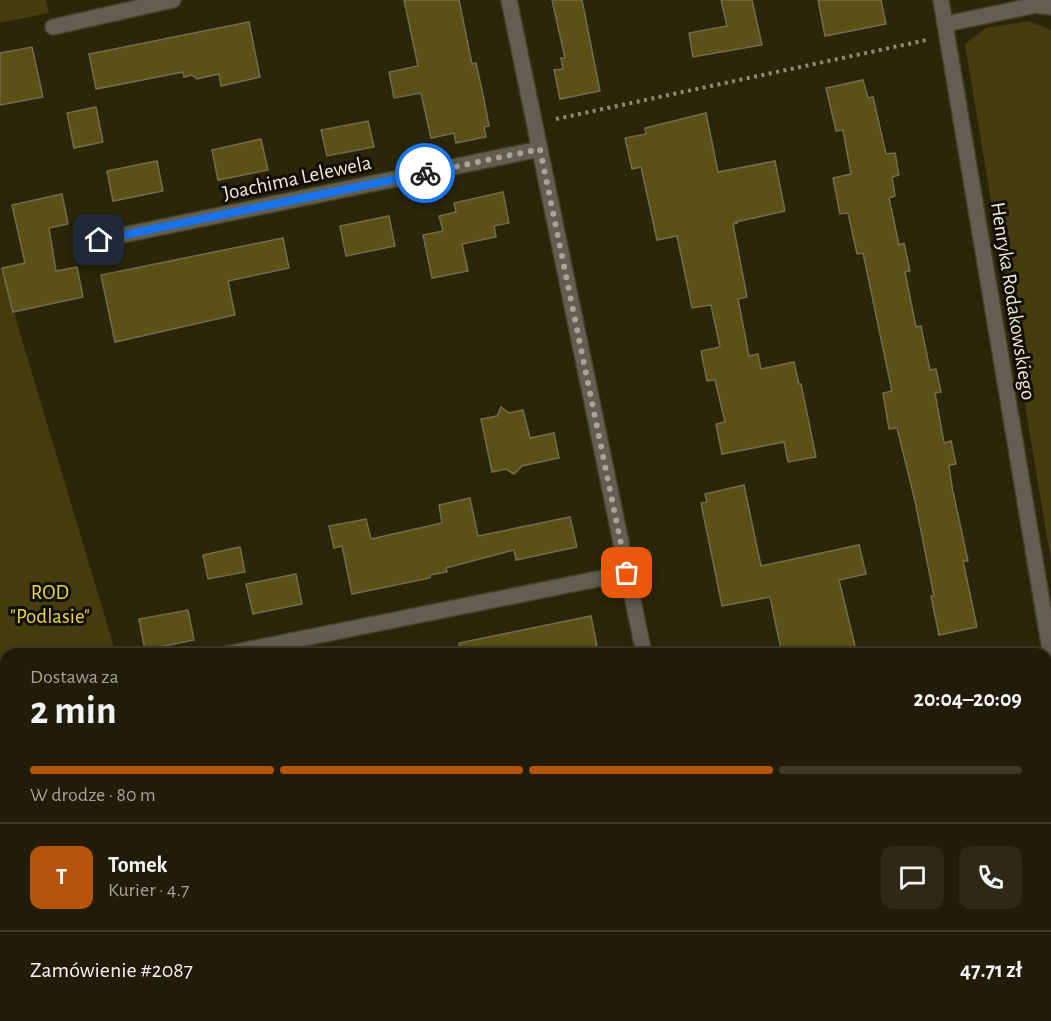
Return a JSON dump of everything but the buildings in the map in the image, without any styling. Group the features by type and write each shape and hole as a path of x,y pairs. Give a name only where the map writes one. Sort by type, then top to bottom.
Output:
{"street":[{"path":"54,27 174,0"},
{"path":"509,0 643,648"},
{"name":"Henryka Rodakowskiego","path":"941,0 1050,648"},
{"path":"947,29 1036,5 1051,7"},
{"name":"Joachima Lelewela","path":"99,240 540,149"},
{"path":"256,648 627,573"}],"path":[{"path":"535,124 947,29"}],"green space":[{"path":"0,0 46,0 49,13 0,23"},
{"path":"1029,21 1051,30 1051,561 965,44 986,28"},
{"name":"ROD \"Podlasie\"","path":"0,266 114,648 0,648"}],"way so far":[{"path":"425,173 540,149 627,573"}],"route":[{"path":"99,240 425,173"}]}
